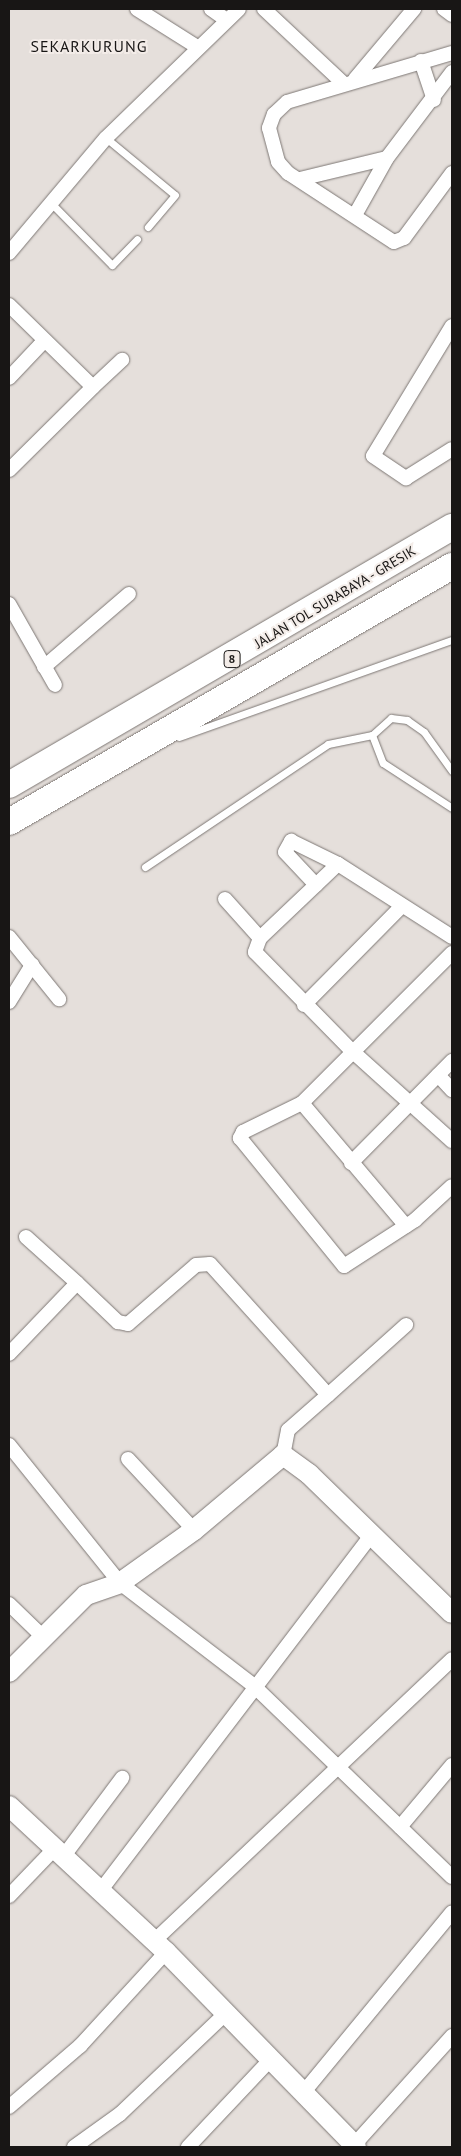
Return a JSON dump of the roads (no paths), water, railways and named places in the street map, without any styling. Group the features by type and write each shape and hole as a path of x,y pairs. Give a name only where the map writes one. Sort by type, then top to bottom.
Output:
{"highway":[{"name":"JALAN TOL SURABAYA - GRESIK","path":"9,785 452,527"},
{"name":"8","path":"9,822 452,566"}],"street":[{"path":"137,9 197,47"},
{"path":"211,9 227,20"},
{"path":"9,253 106,138 197,47 239,9"},
{"path":"264,9 349,81"},
{"path":"349,81 414,9"},
{"path":"444,9 452,15"},
{"path":"452,53 349,81 287,102 274,114 269,128 278,162 300,179 394,242 400,241 452,173"},
{"path":"421,61 434,100"},
{"path":"355,215 388,158 434,100 452,72"},
{"path":"300,179 388,158"},
{"path":"9,305 43,342 94,387"},
{"path":"452,326 373,456 406,478 452,449"},
{"path":"9,378 43,342"},
{"path":"9,470 122,360"},
{"path":"44,667 129,594"},
{"path":"9,604 54,685"},
{"path":"316,886 285,852 291,841 338,864 452,937"},
{"path":"338,864 260,938 255,952 352,1052 452,1141"},
{"path":"225,899 260,938"},
{"path":"304,1004 402,906"},
{"path":"9,937 59,999"},
{"path":"452,953 302,1103 243,1132 240,1138 342,1265 346,1266 406,1226 452,1186"},
{"path":"9,1002 32,965"},
{"path":"351,1164 452,1061"},
{"path":"438,1075 452,1090"},
{"path":"302,1103 351,1164 406,1226"},
{"path":"26,1237 118,1322 128,1324 196,1265 210,1264 328,1395"},
{"path":"9,1354 77,1283"},
{"path":"9,1672 41,1635 86,1595 120,1583 194,1530 283,1455 288,1430 406,1325"},
{"path":"9,1445 120,1583 254,1686 452,1877"},
{"path":"283,1455 309,1474 452,1613"},
{"path":"128,1459 194,1530"},
{"path":"101,1890 254,1686 371,1536"},
{"path":"9,1604 41,1635"},
{"path":"9,2107 80,2046 160,1946 337,1768 452,1659"},
{"path":"400,1827 452,1765"},
{"path":"9,1896 59,1853 122,1778"},
{"path":"9,1806 160,1946 226,2013 265,2066 303,2093 355,2146 452,2036"},
{"path":"303,2093 452,1912"},
{"path":"74,2147 120,2114 226,2013"},
{"path":"188,2147 265,2066"}],"lane":[{"path":"106,138 175,195 148,227"},
{"path":"51,203 110,265 137,239"},
{"path":"133,752 452,640"},
{"path":"145,867 328,744 372,735 391,718 407,720 424,732 452,771"},
{"path":"372,735 383,763 452,808"}],"district":[{"name":"SEKARKURUNG","path":"89,46"}]}
